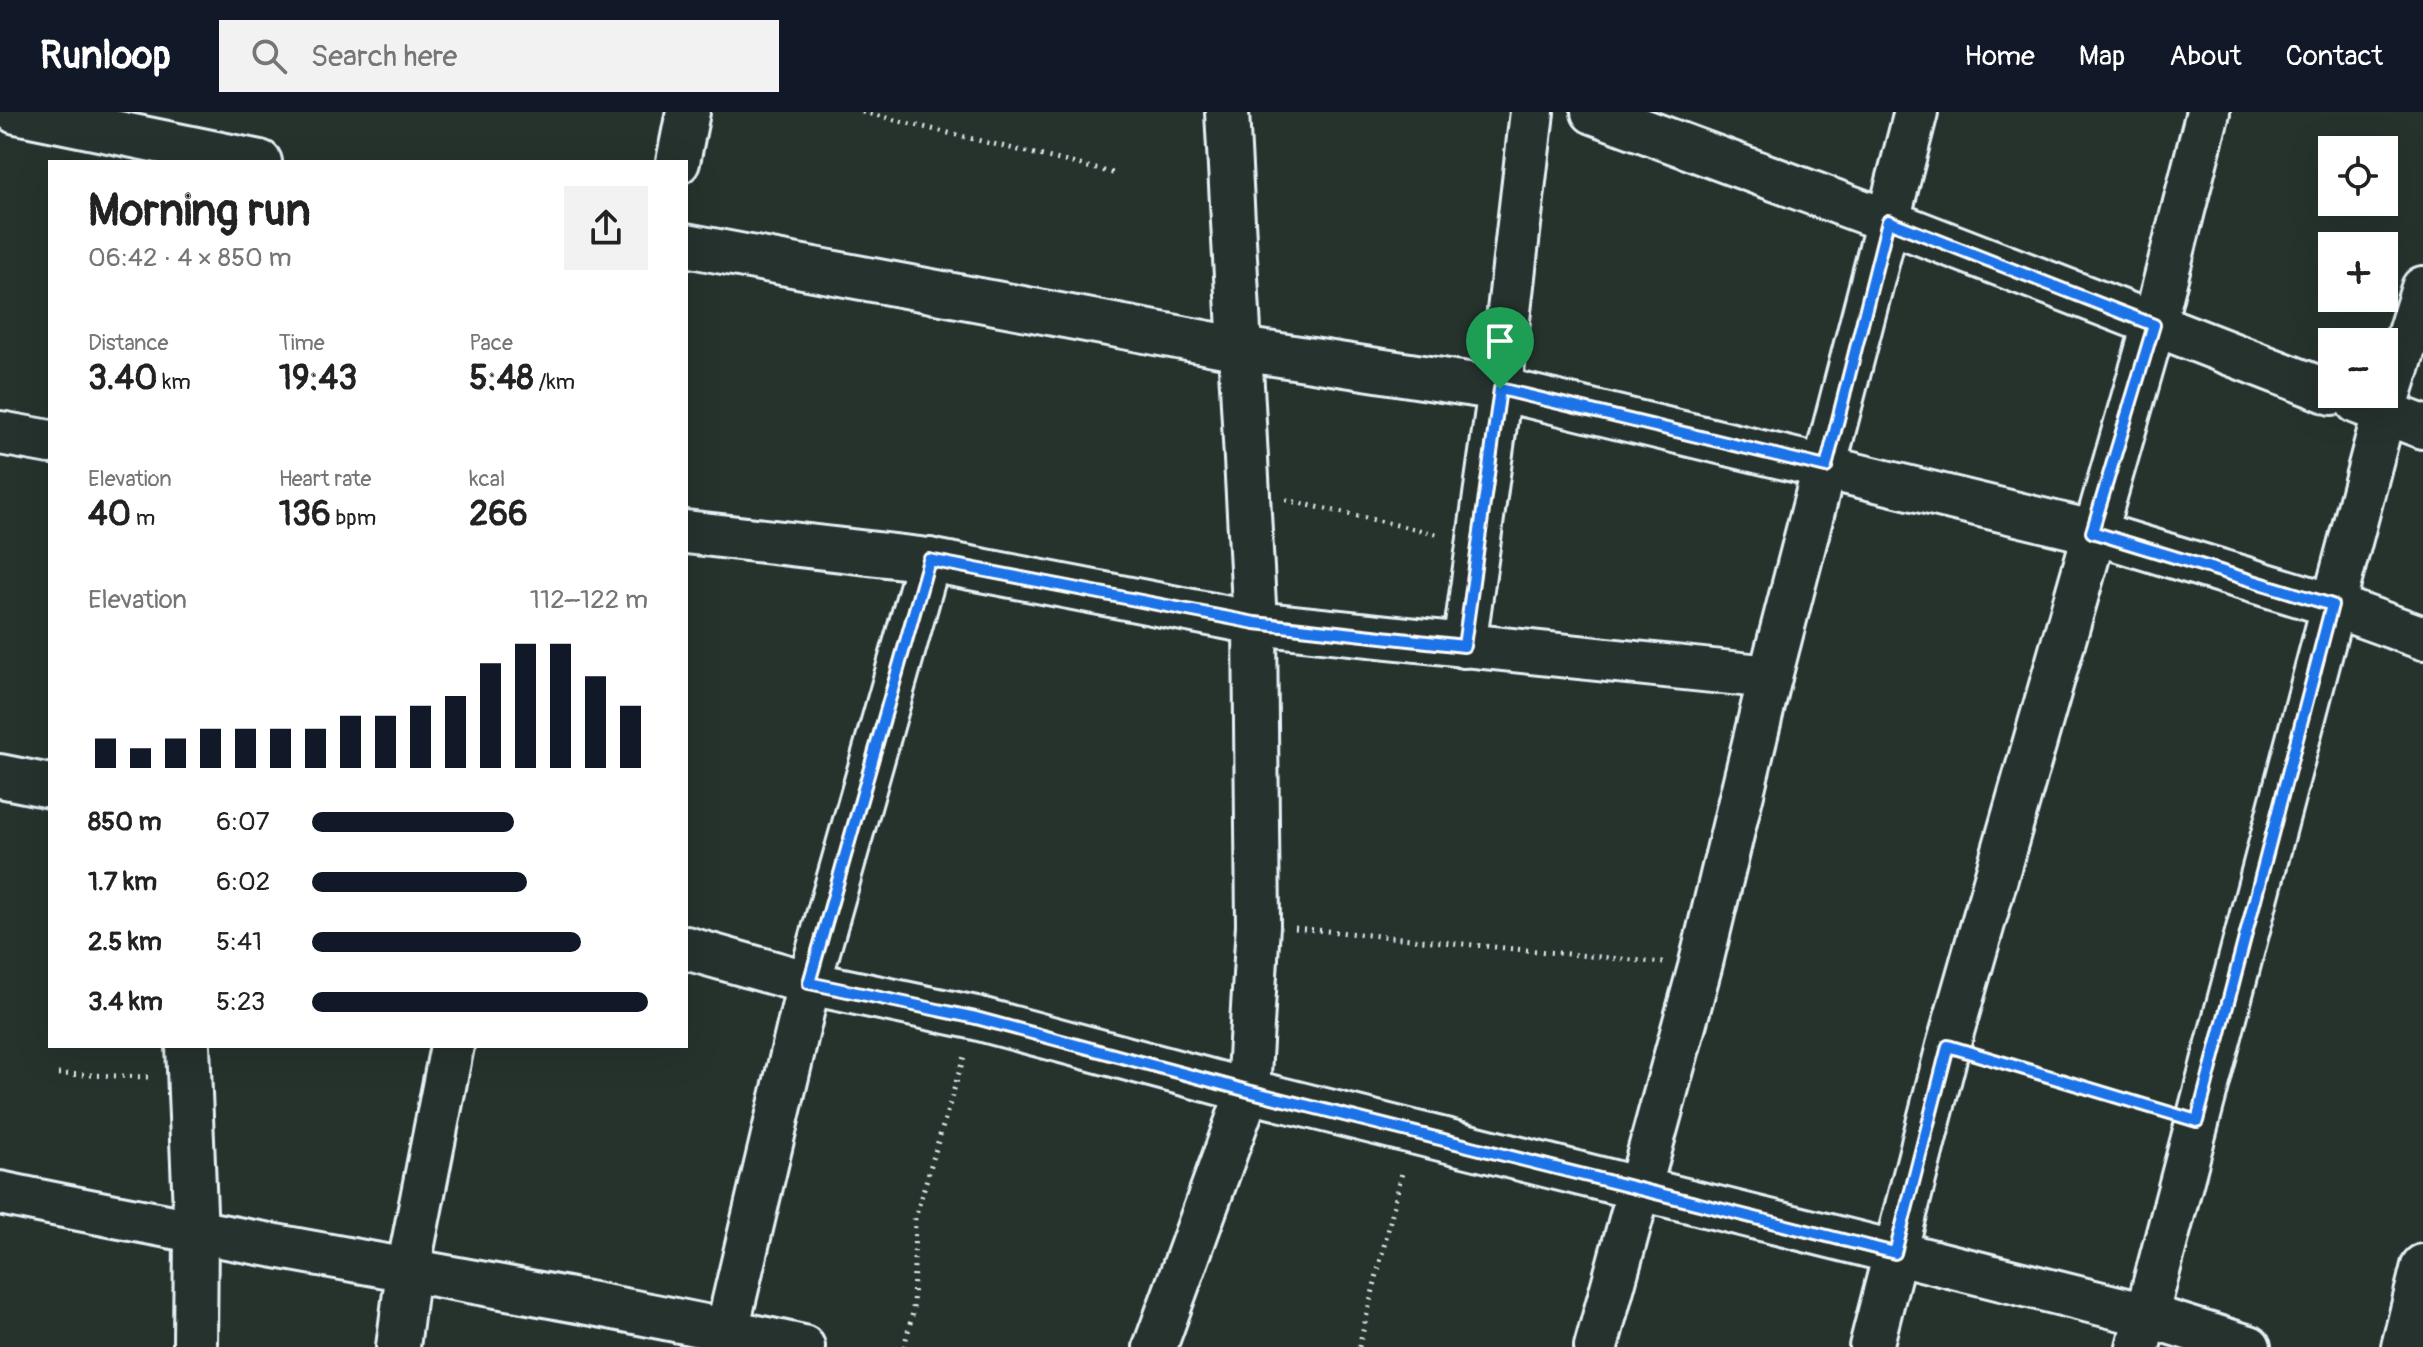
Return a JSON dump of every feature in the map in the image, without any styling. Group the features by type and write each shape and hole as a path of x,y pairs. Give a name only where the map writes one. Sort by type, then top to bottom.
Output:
{"street":[{"path":"16,112 250,160"},
{"path":"678,160 688,112"},
{"path":"1155,1347 1248,1091 1258,925 1255,623 1227,112"},
{"path":"1464,646 1500,389 1532,112"},
{"path":"1593,112 1888,221 2318,388"},
{"path":"1596,1347 1700,967 1770,677 1916,112"},
{"path":"1871,1347 1948,1046 2092,532 2154,325 2208,112"},
{"path":"688,245 1241,349 1500,389 2092,532 2332,605 2423,638"},
{"path":"2142,1331 2332,605 2384,413 2423,288"},
{"path":"2371,408 2423,427"},
{"path":"0,433 48,442"},
{"path":"688,532 929,560 1255,623 1770,677"},
{"path":"725,1339 809,983 929,560"},
{"path":"0,776 48,786"},
{"path":"688,949 809,983 976,1018 1248,1091 1895,1253 2142,1331 2249,1347"},
{"path":"398,1347 408,1270 452,1048"},
{"path":"188,1062 196,1234 195,1347"},
{"path":"0,1193 196,1234 408,1270 725,1339 803,1347"},
{"path":"2403,1347 2423,1266"}],"path":[{"path":"862,112 1117,174"},
{"path":"1250,492 1477,543"},
{"path":"1258,925 1700,967"},
{"path":"904,1347 913,1312 915,1218 976,1018"},
{"path":"1948,1046 2197,1121"},
{"path":"58,1074 188,1062"},
{"path":"1359,1347 1413,1132"}],"route":[{"path":"1888,221 2154,325 2092,532 2332,605 2197,1121 1948,1046 1895,1253 1248,1091 976,1018 809,983 929,560 1255,623 1464,646 1500,389 1826,467 1888,221"}]}
